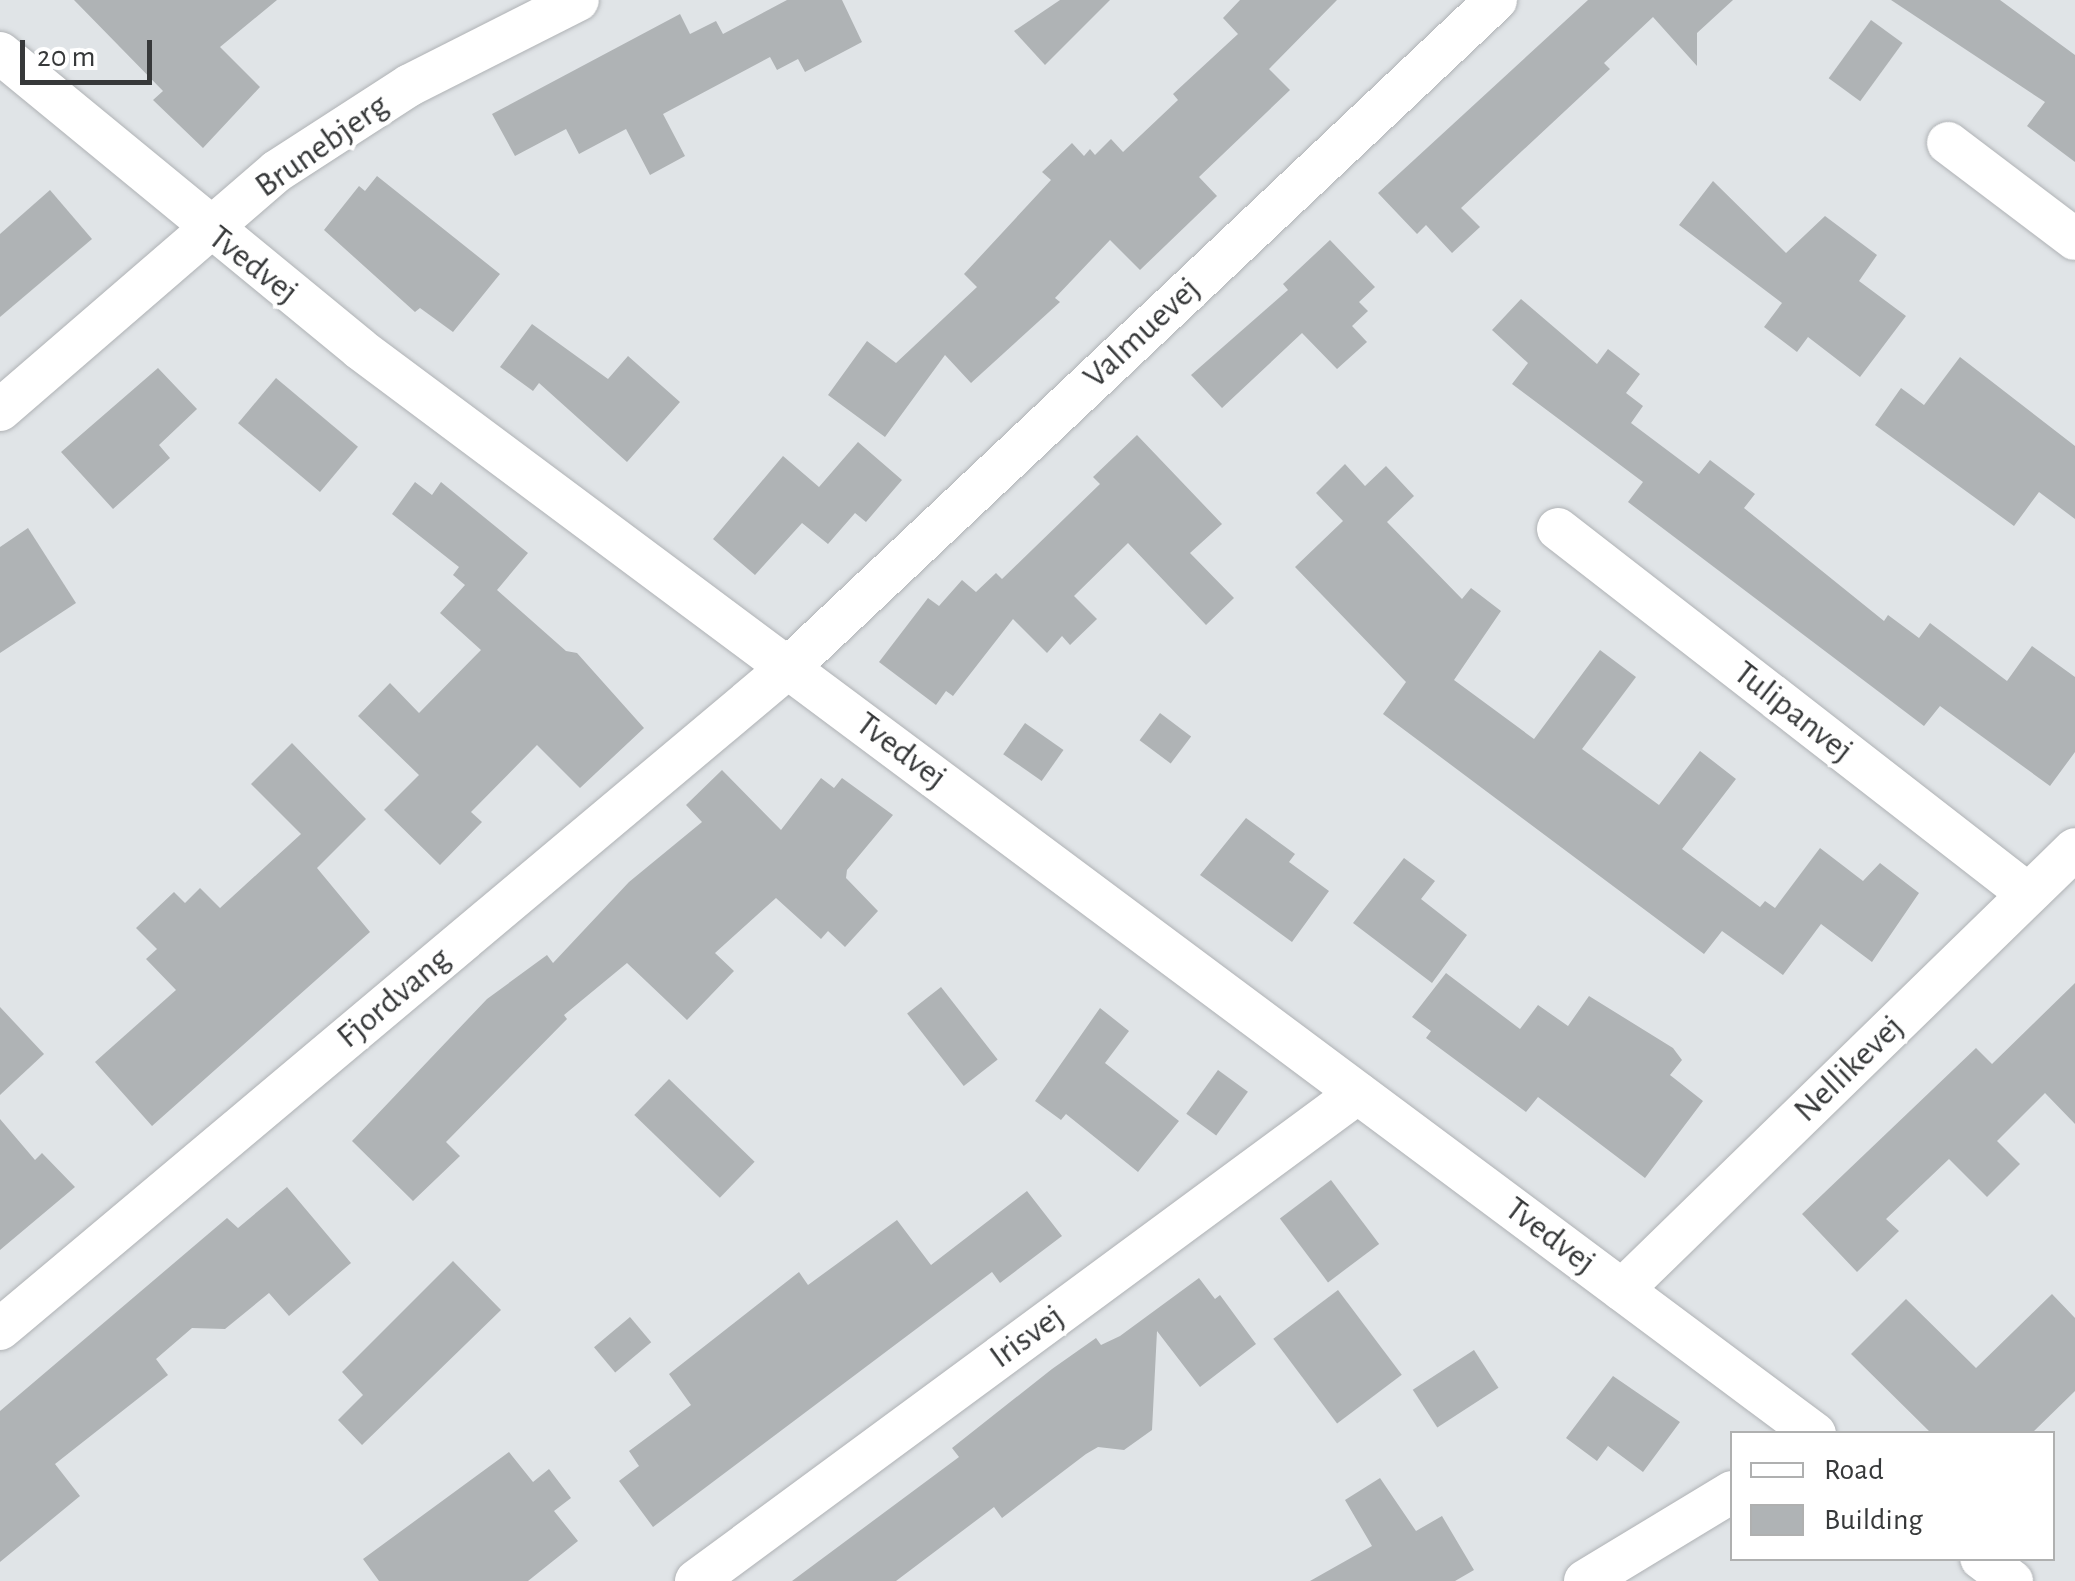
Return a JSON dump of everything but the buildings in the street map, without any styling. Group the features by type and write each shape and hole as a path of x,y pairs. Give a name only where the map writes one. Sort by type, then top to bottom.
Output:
{"street":[{"name":"Brunebjerg","path":"0,410 277,171 410,85 578,0"},
{"name":"Valmuevej","path":"788,667 1496,0"},
{"name":"Tvedvej","path":"0,53 209,231 1811,1431"},
{"path":"1948,143 2075,240"},
{"name":"Tulipanvej","path":"1558,530 2028,894"},
{"name":"Fjordvang","path":"0,1329 788,667"},
{"name":"Nellikevej","path":"1622,1290 2075,849"},
{"name":"Irisvej","path":"696,1581 1358,1093"},
{"path":"1586,1581 1730,1493"},
{"path":"1986,1561 2012,1581"}]}
